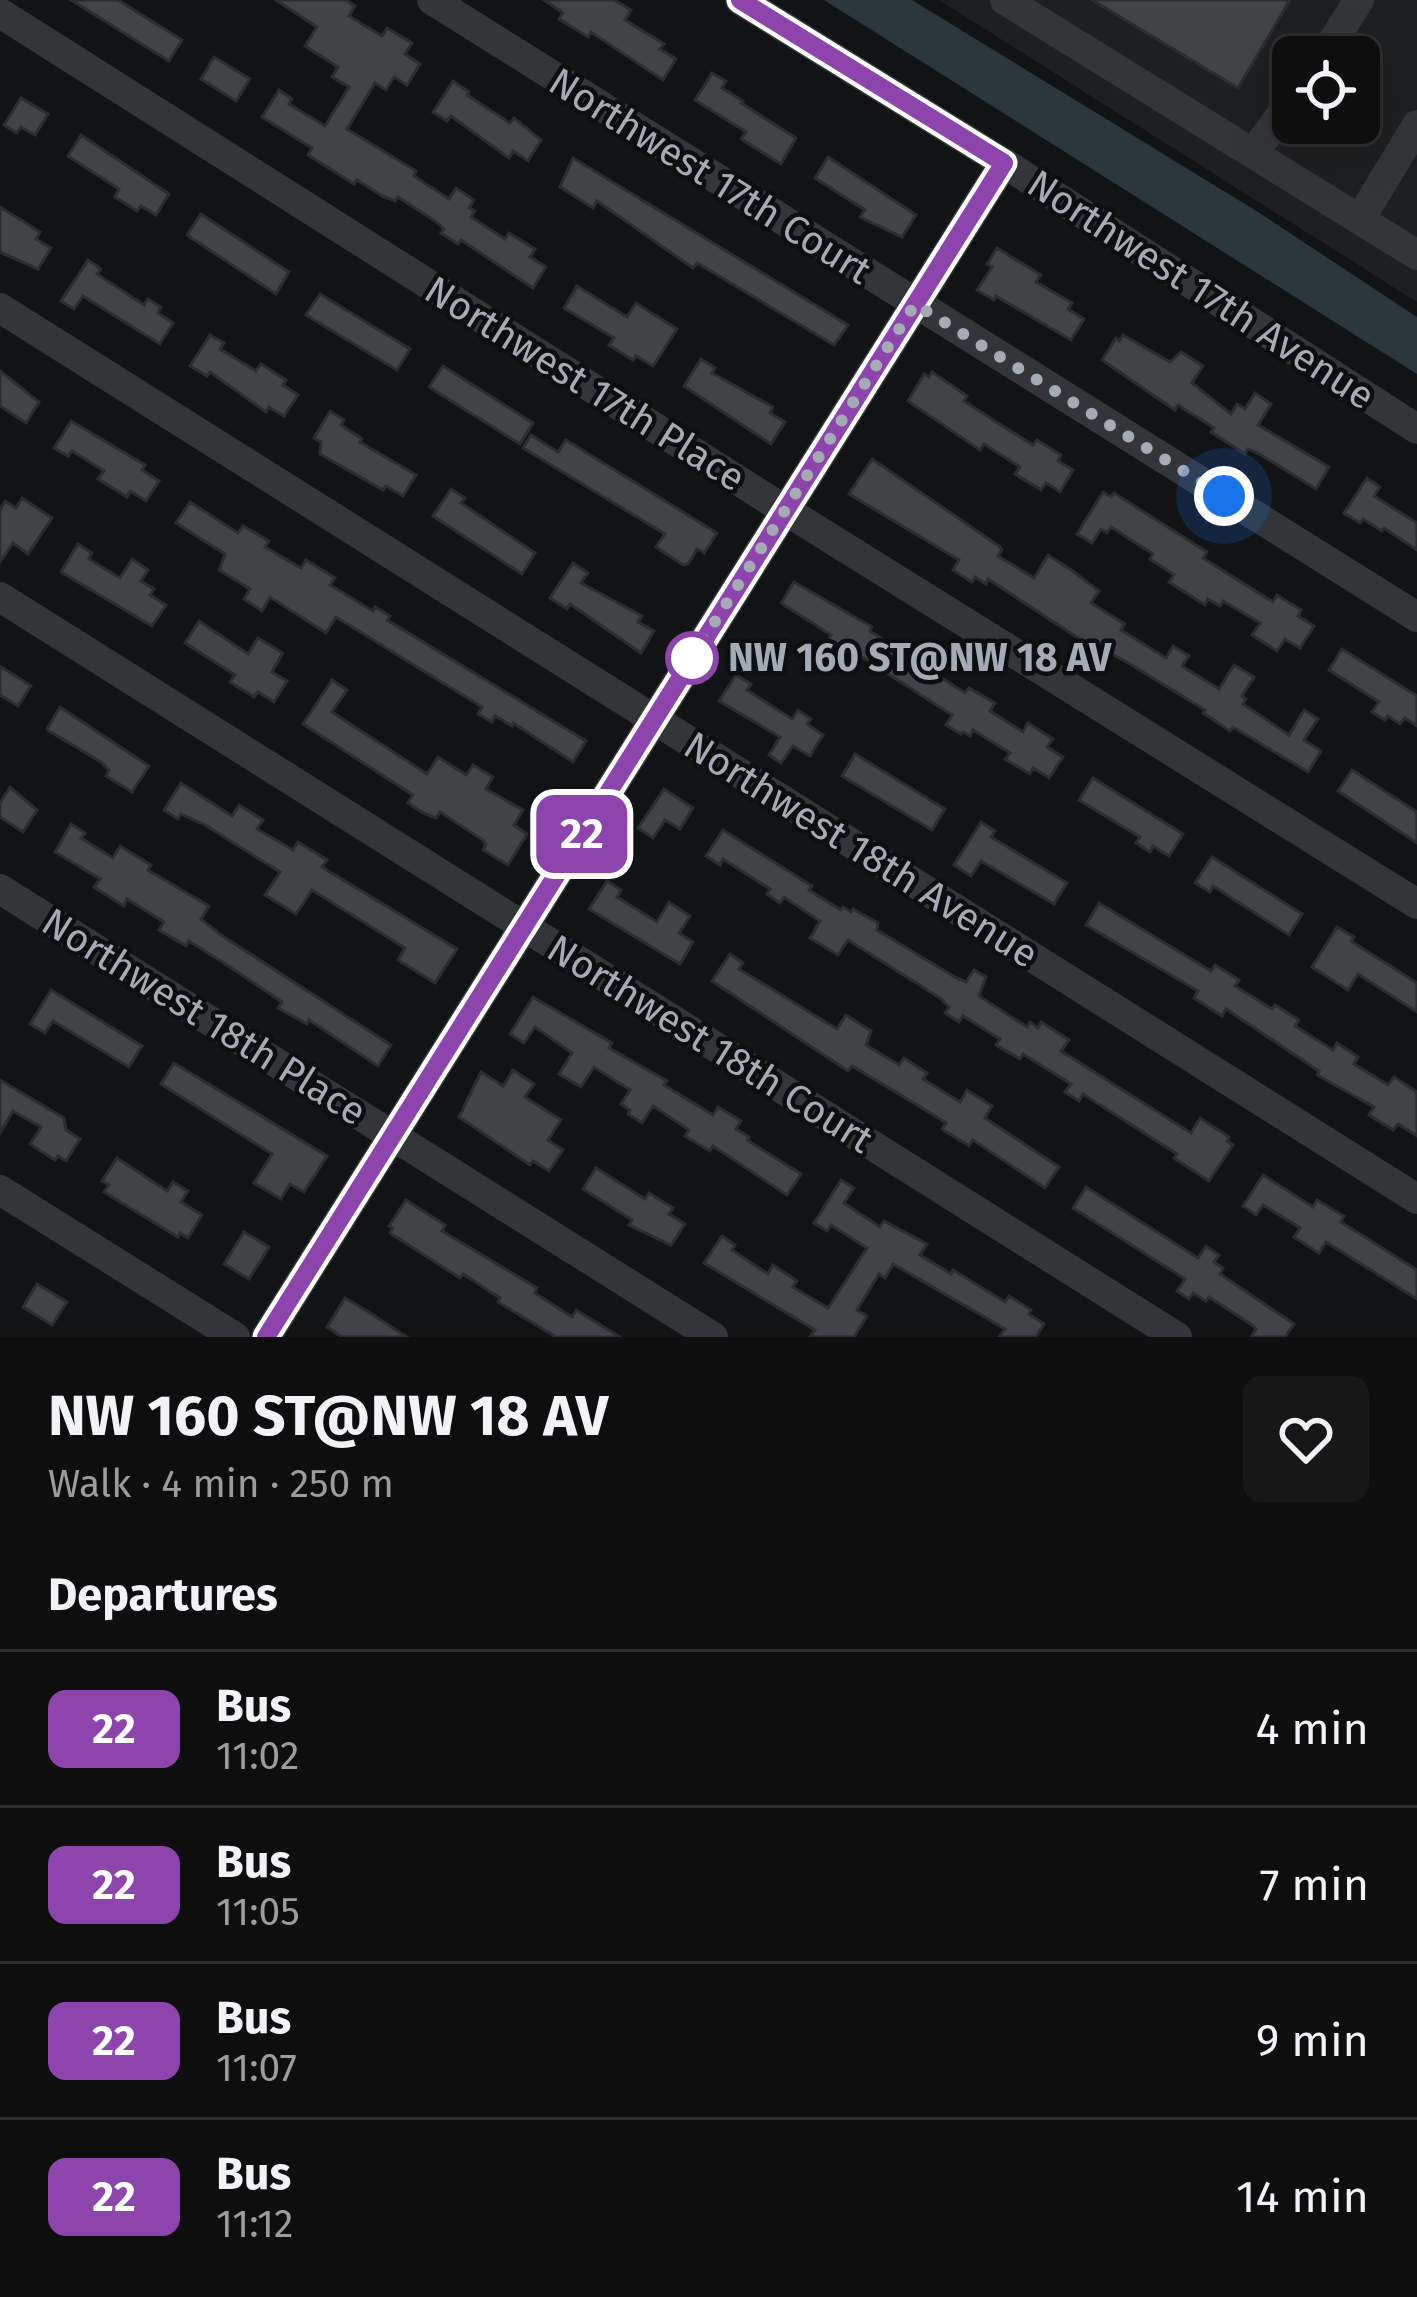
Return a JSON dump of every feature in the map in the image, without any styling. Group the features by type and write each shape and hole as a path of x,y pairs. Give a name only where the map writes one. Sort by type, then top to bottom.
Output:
{"street":[{"name":"Northwest 17th Court","path":"433,0 1417,616"},
{"name":"Northwest 17th Avenue","path":"740,0 1004,163 1417,429"},
{"path":"1005,0 1417,255"},
{"path":"1336,36 1359,0"},
{"name":"Northwest 17th Place","path":"0,13 1417,904"},
{"path":"1360,219 1417,125"},
{"path":"1253,153 1272,127"},
{"path":"266,1337 1004,163"},
{"name":"Northwest 18th Avenue","path":"0,308 1417,1198"},
{"name":"Northwest 18th Court","path":"0,597 1177,1337"},
{"name":"Northwest 18th Place","path":"0,889 713,1337"},
{"path":"0,1190 235,1337"}],"shaded area":[{"path":"824,0 912,0 1258,212 1417,317 1417,374"},
{"path":"939,0 1417,0 1417,302"}],"building":[{"path":"71,0 118,0 182,40 169,61"},
{"path":"276,0 346,0 355,6 349,16 382,36 387,28 412,43 405,54 420,64 407,85 394,77 386,90 375,83 347,129 416,171 414,176 449,199 456,188 474,200 471,217 505,239 509,233 535,249 530,257 546,267 533,288 461,240 458,244 441,233 444,229 435,221 398,197 395,201 382,196 357,180 354,184 308,155 312,148 262,117 279,90 292,99 289,104 325,126 349,87 332,77 338,67 305,46 317,27"},
{"path":"544,0 614,0 631,10 625,20 664,44 660,49 676,59 663,80 591,32 588,37 559,19 563,13"},
{"path":"1092,0 1290,0 1238,88"},
{"path":"214,57 250,79 236,101 201,79"},
{"path":"712,73 726,81 722,88 741,103 796,138 781,164 741,139 746,132 695,100"},
{"path":"453,81 467,95 510,123 514,118 541,140 528,161 513,151 509,158 451,116 447,121 433,112"},
{"path":"21,98 48,114 35,135 21,127 17,133 4,125"},
{"path":"81,135 169,194 156,215 141,206 137,211 115,197 119,189 68,156"},
{"path":"828,157 916,215 902,237 860,217 865,210 815,178"},
{"path":"573,158 848,325 834,345 697,263 693,268 597,201 593,208 560,187"},
{"path":"0,207 40,232 36,239 51,248 38,269 0,252"},
{"path":"201,214 289,272 276,294 187,235"},
{"path":"997,248 1041,275 1036,282 1072,303 1068,309 1084,319 1071,340 996,296 994,300 977,290 992,267 987,264"},
{"path":"88,260 101,269 97,274 144,305 148,299 161,307 158,313 173,323 160,344 83,296 74,309 61,301"},
{"path":"577,286 627,317 636,303 677,329 653,366 609,345 614,338 564,308"},
{"path":"320,294 410,349 397,370 306,315"},
{"path":"210,335 224,343 220,349 256,371 261,364 286,380 283,385 298,395 284,416 269,407 266,412 210,372 207,376 190,366"},
{"path":"1123,335 1170,362 1181,352 1203,366 1192,383 1231,414 1237,404 1245,409 1255,393 1271,404 1258,425 1329,467 1316,489 1261,455 1248,449 1245,454 1211,432 1214,428 1178,405 1175,410 1102,360"},
{"path":"701,359 715,368 712,373 773,407 770,413 785,422 771,444 684,386"},
{"path":"443,366 533,423 520,444 429,387"},
{"path":"0,371 39,402 26,423 0,406"},
{"path":"932,372 1001,425 1061,455 1058,461 1073,470 1060,492 1046,483 1041,490 1015,474 1020,467 984,444 980,450 908,401 924,374 929,377"},
{"path":"330,411 344,420 341,425 360,442 416,475 403,496 386,486 383,490 320,454 321,442 314,438"},
{"path":"71,421 145,465 142,470 159,481 146,501 130,491 127,497 98,479 104,471 72,451 68,456 54,448"},
{"path":"531,435 558,452 566,440 717,533 704,553 697,549 683,565 656,547 665,534 523,448"},
{"path":"872,459 999,546 998,556 1034,578 1048,555 1073,571 1099,591 1091,603 1125,624 1121,630 1166,658 1173,646 1189,656 1182,666 1219,689 1234,665 1254,677 1242,696 1243,704 1289,735 1304,710 1318,719 1304,740 1321,751 1308,772 1233,727 1230,731 1130,664 1110,653 1107,657 988,579 986,584 975,577 972,582 953,570 959,560 849,494"},
{"path":"1367,478 1380,487 1374,496 1417,523 1417,550 1384,528 1363,519 1360,523 1344,513"},
{"path":"451,489 465,498 461,503 535,553 522,574 433,516"},
{"path":"1103,492 1111,497 1114,493 1207,552 1203,558 1273,602 1277,595 1301,610 1298,616 1314,626 1300,648 1285,639 1277,651 1252,635 1260,623 1223,601 1220,606 1208,599 1205,605 1169,582 1174,575 1150,559 1153,554 1111,527 1107,533 1101,529 1092,543 1077,534"},
{"path":"22,498 52,518 28,554 13,543 0,562 0,510 5,501 16,508"},
{"path":"190,502 238,533 243,526 269,541 265,547 301,568 306,560 335,578 330,585 390,616 387,620 586,741 573,762 513,723 495,716 492,722 478,714 482,707 336,617 326,633 270,597 262,611 244,599 250,589 219,570 225,554 176,523"},
{"path":"78,544 92,553 89,559 120,578 132,559 148,570 141,581 154,589 150,595 166,605 152,626 61,572"},
{"path":"573,563 588,573 581,583 642,616 638,622 654,631 641,653 570,604 567,609 550,598"},
{"path":"794,582 872,627 870,631 965,693 969,688 995,703 990,711 1023,732 1028,723 1053,739 1047,747 1063,757 1049,778 1033,768 1030,774 1005,759 1010,753 973,730 970,736 946,725 952,715 854,652 850,657 842,652 835,663 820,653 831,635 781,603"},
{"path":"199,621 248,654 258,638 283,653 272,672 287,681 274,702 258,692 254,697 230,682 235,675 185,643"},
{"path":"1342,649 1417,696 1417,726 1405,718 1400,724 1372,712 1379,702 1329,670"},
{"path":"0,666 31,686 18,706 0,695"},
{"path":"736,675 751,684 747,690 792,719 798,710 811,719 807,724 823,735 810,756 793,746 781,763 769,755 780,737 719,701"},
{"path":"332,680 347,690 332,712 427,774 438,757 466,775 473,765 493,777 486,789 523,810 514,825 527,834 508,865 483,850 483,840 440,812 436,818 423,813 408,803 413,795 303,724"},
{"path":"60,707 149,766 132,792 106,776 109,770 101,762 47,729"},
{"path":"855,754 945,809 932,830 842,776"},
{"path":"1352,770 1417,812 1417,843 1338,791"},
{"path":"1093,778 1183,834 1169,856 1153,846 1150,852 1136,843 1140,837 1079,800"},
{"path":"181,783 232,816 239,805 263,820 257,829 293,850 298,842 327,860 322,867 457,949 435,983 398,960 405,948 312,890 296,914 265,895 280,872 205,825 181,814 178,819 164,810"},
{"path":"10,787 37,810 23,832 0,817 0,803"},
{"path":"664,789 693,808 680,829 665,820 653,838 638,828"},
{"path":"981,822 995,831 991,837 1067,883 1054,904 981,861 971,876 954,865"},
{"path":"71,824 85,833 81,838 113,858 120,846 151,865 148,870 209,906 201,919 221,935 391,1045 378,1066 309,1020 307,1024 278,1008 282,1002 189,941 186,946 159,930 164,922 127,899 124,906 94,887 100,879 55,852"},
{"path":"723,830 812,886 809,890 841,910 853,909 878,923 877,930 953,976 966,982 974,970 986,977 979,996 1027,1027 1030,1022 1038,1028 1041,1022 1069,1040 1061,1051 1191,1133 1200,1118 1229,1137 1233,1145 1209,1181 1174,1158 1177,1154 1083,1094 1079,1101 1065,1092 1071,1084 1023,1054 1020,1059 996,1045 1000,1039 963,1016 959,1022 945,1013 949,1007 940,998 848,940 838,955 810,938 820,921 784,897 780,903 767,894 770,889 723,859 720,865 706,856"},
{"path":"1212,857 1302,914 1289,935 1213,886 1210,892 1195,883"},
{"path":"607,881 621,890 617,897 657,922 669,902 690,916 679,933 693,942 680,964 589,909"},
{"path":"1099,903 1211,971 1215,965 1239,980 1235,986 1299,1020 1295,1026 1333,1050 1337,1043 1358,1057 1354,1064 1388,1085 1394,1077 1417,1092 1417,1136 1398,1124 1393,1130 1369,1115 1374,1107 1317,1075 1319,1071 1226,1009 1222,1016 1194,998 1198,991 1086,925"},
{"path":"1337,927 1417,983 1417,1012 1358,974 1348,990 1312,967"},
{"path":"730,954 743,963 739,969 837,1029 846,1015 871,1031 866,1045 899,1065 904,1058 927,1073 923,1079 960,1102 967,1090 992,1106 985,1118 1059,1167 1045,1188 973,1140 969,1146 942,1129 946,1123 852,1066 848,1071 712,981"},
{"path":"51,990 142,1046 129,1067 53,1021 45,1033 30,1024"},
{"path":"533,997 612,1043 609,1048 667,1081 664,1085 713,1115 718,1107 741,1121 736,1129 747,1140 801,1174 787,1195 713,1146 710,1151 685,1136 689,1130 653,1106 642,1123 628,1114 630,1110 621,1104 630,1090 594,1067 581,1087 559,1074 572,1053 535,1027 524,1043 510,1034"},
{"path":"174,1063 327,1156 304,1192 290,1184 281,1199 254,1183 272,1154 161,1084"},
{"path":"513,1070 534,1084 525,1097 561,1120 548,1140 563,1150 549,1171 533,1161 530,1165 459,1117 481,1072 503,1086"},
{"path":"0,1080 64,1118 66,1130 80,1139 66,1161 58,1156 55,1160 30,1144 41,1127 13,1111 0,1133"},
{"path":"117,1158 167,1191 173,1182 188,1191 181,1202 202,1215 188,1238 180,1233 178,1237 104,1192 109,1185 102,1181"},
{"path":"596,1168 645,1199 649,1193 673,1208 669,1214 685,1224 671,1245 629,1225 632,1220 583,1189"},
{"path":"1263,1175 1313,1207 1317,1200 1344,1216 1341,1222 1417,1270 1417,1299 1326,1242 1319,1253 1294,1237 1300,1228 1263,1205 1256,1215 1243,1206"},
{"path":"841,1180 854,1188 844,1203 880,1227 884,1221 927,1244 920,1255 1005,1302 1009,1296 1031,1310 1029,1314 1044,1324 1036,1337 999,1337 1005,1329 893,1264 885,1278 879,1274 857,1310 867,1316 854,1337 810,1337 815,1330 704,1263 722,1236 735,1245 732,1250 768,1274 773,1265 797,1281 793,1287 828,1308 867,1248 831,1225 827,1231 814,1223"},
{"path":"1086,1187 1198,1258 1206,1246 1219,1255 1214,1262 1223,1268 1220,1274 1294,1324 1285,1337 1251,1337 1256,1329 1252,1325 1209,1297 1206,1301 1193,1293 1189,1299 1177,1291 1185,1279 1073,1208"},
{"path":"406,1200 445,1225 442,1231 537,1288 535,1293 572,1317 576,1310 620,1337 556,1337 463,1274 460,1278 390,1233 393,1228 389,1226"},
{"path":"244,1232 269,1247 249,1279 224,1264"},
{"path":"37,1284 67,1302 52,1325 23,1307"},
{"path":"345,1298 407,1337 342,1337 327,1327"}],"bus line":[{"name":"22","path":"266,1337 1004,163 740,0"}],"place":[{"name":"NW 160 ST@NW 18 AV","path":"692,658"}],"route":[{"path":"692,658 915,304 1224,496"}]}
